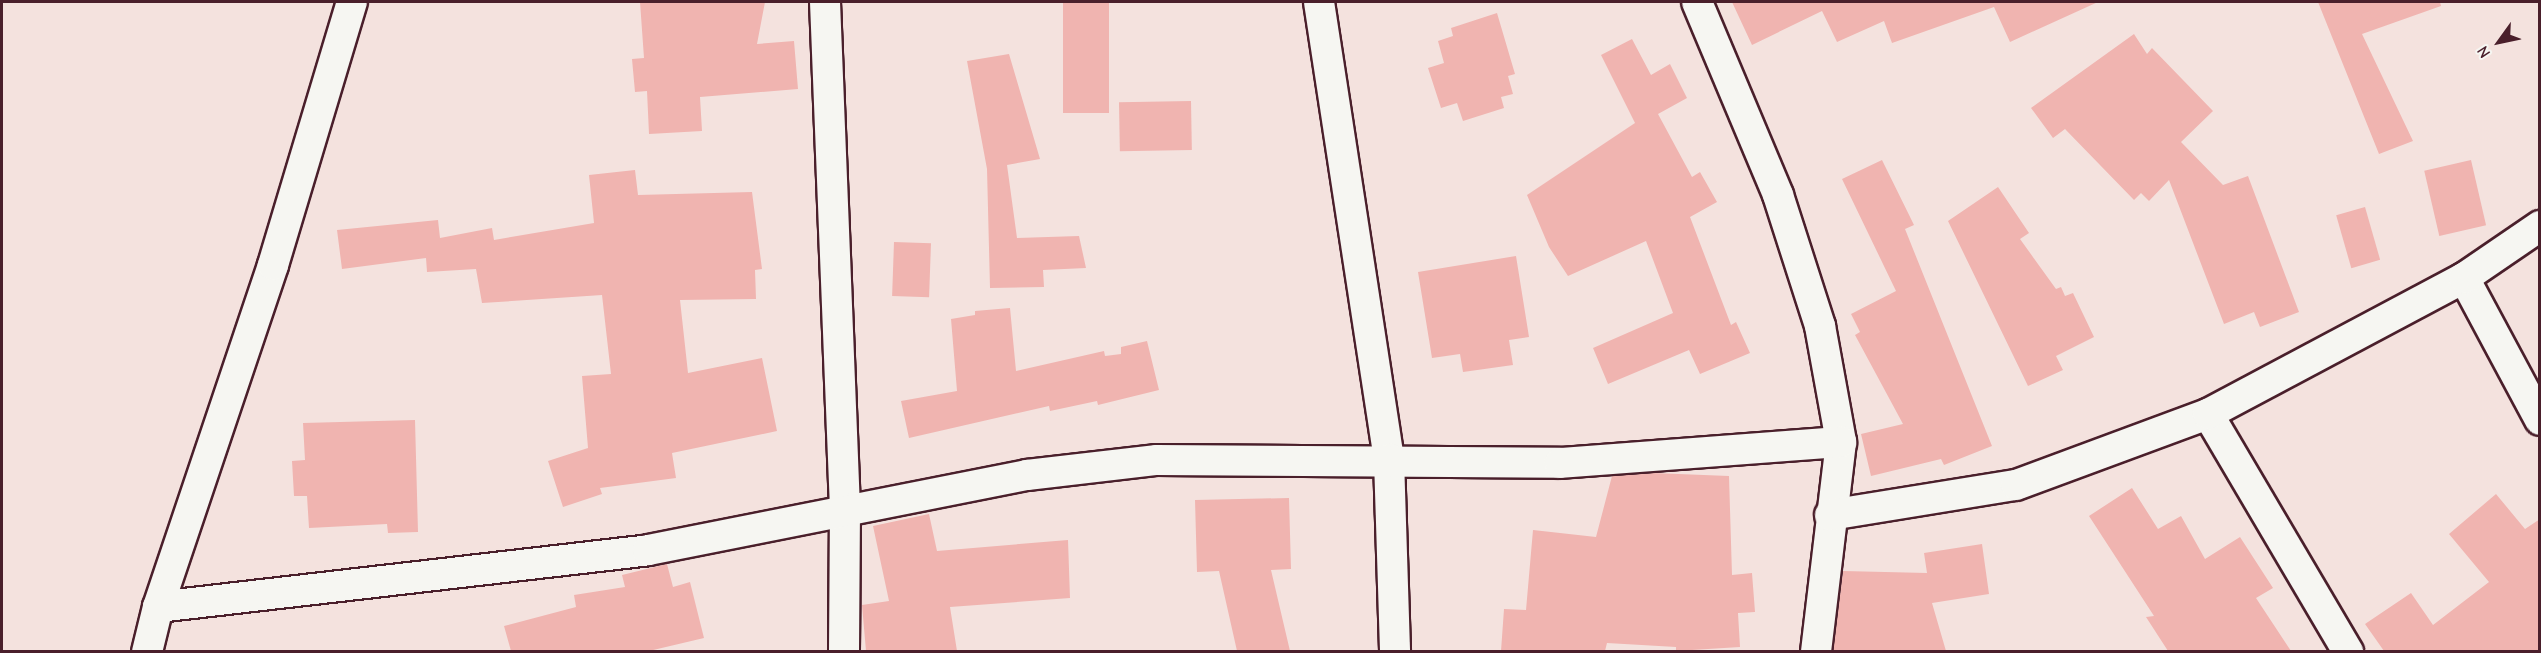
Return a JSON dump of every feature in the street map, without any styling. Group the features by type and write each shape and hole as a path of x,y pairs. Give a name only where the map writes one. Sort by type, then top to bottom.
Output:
{"street":[{"path":"147,651 158,607 273,265 352,2"},
{"path":"825,2 845,508 844,651"},
{"path":"1319,2 1389,459 1395,651"},
{"path":"1697,2 1778,195 1820,326 1841,442 1830,514 1816,651"},
{"path":"1830,514 2016,485 2208,414 2464,278 2540,226"},
{"path":"2464,278 2540,420"},
{"path":"2208,414 2348,651"},
{"path":"158,607 648,550 845,508 1027,475 1157,460 1389,459 1560,463 1841,442"}],"building":[{"path":"640,2 765,2 757,44 794,41 798,89 700,97 702,131 649,134 647,91 635,92 632,59 644,58"},
{"path":"1063,2 1109,2 1109,113 1063,113"},
{"path":"1732,2 2098,2 2010,42 1994,7 1892,43 1884,21 1837,42 1822,11 1752,45"},
{"path":"2318,2 2440,2 2441,6 2362,34 2413,141 2379,154"},
{"path":"1497,13 1515,74 1508,76 1513,94 1501,97 1504,108 1463,121 1457,103 1441,108 1428,68 1444,63 1438,41 1453,36 1451,28"},
{"path":"2134,34 2147,54 2152,48 2213,111 2181,142 2223,185 2248,176 2299,312 2260,327 2254,312 2224,324 2169,180 2149,201 2141,193 2134,200 2065,129 2053,138 2031,108"},
{"path":"1632,39 1651,75 1670,64 1687,98 1658,114 1692,177 1700,172 1717,202 1690,217 1731,325 1736,322 1750,353 1700,374 1689,350 1608,384 1593,348 1673,313 1646,241 1568,276 1549,247 1527,195 1635,123 1601,55"},
{"path":"1009,54 1040,159 1007,165 1017,238 1079,236 1086,268 1043,270 1044,287 990,288 987,169 967,61"},
{"path":"1191,101 1192,150 1120,151 1119,102"},
{"path":"1882,160 1914,225 1905,229 1992,446 1944,465 1941,459 1871,476 1861,434 1903,424 1855,335 1860,332 1851,314 1896,291 1842,179"},
{"path":"2471,160 2486,225 2439,236 2424,171"},
{"path":"635,170 638,195 752,192 762,269 755,270 756,299 680,300 688,373 762,358 777,431 672,453 676,478 600,488 602,494 563,507 548,461 588,448 582,376 611,374 602,295 482,303 476,269 427,272 426,258 342,269 337,230 438,220 440,238 492,228 494,240 594,223 589,175"},
{"path":"1998,187 2029,233 2020,239 2056,289 2061,287 2065,296 2073,293 2094,337 2056,356 2063,370 2028,386 1948,221"},
{"path":"2365,207 2380,260 2351,268 2336,215"},
{"path":"894,242 931,243 929,297 892,296"},
{"path":"1516,256 1529,337 1509,340 1513,365 1463,372 1460,354 1432,358 1418,272"},
{"path":"1010,308 1016,371 1104,351 1105,356 1121,354 1121,347 1147,341 1159,390 1098,405 1097,401 1050,411 1049,406 909,438 901,401 957,391 951,319 975,315 975,311"},
{"path":"415,420 418,532 388,533 387,524 309,528 307,496 294,496 292,461 305,460 303,423"},
{"path":"1653,473 1729,476 1732,575 1752,573 1755,612 1738,613 1740,647 1676,651 1676,647 1607,643 1605,651 1501,651 1504,609 1526,610 1533,530 1596,537 1612,476"},
{"path":"2132,488 2158,529 2181,516 2205,559 2240,537 2273,588 2256,598 2291,651 2168,651 2146,617 2154,616 2089,516"},
{"path":"2496,494 2525,529 2540,519 2540,651 2384,651 2365,624 2411,593 2433,625 2489,582 2449,534"},
{"path":"1289,498 1291,569 1271,570 1290,651 1237,651 1219,571 1197,572 1195,500"},
{"path":"929,514 937,551 1068,540 1070,598 950,607 957,651 866,651 862,605 889,601 873,526"},
{"path":"1982,544 1989,594 1932,603 1946,651 1833,651 1843,571 1927,573 1924,553"},
{"path":"667,564 673,587 690,582 704,638 649,651 511,651 504,626 576,607 574,595 625,587 622,575"}]}
